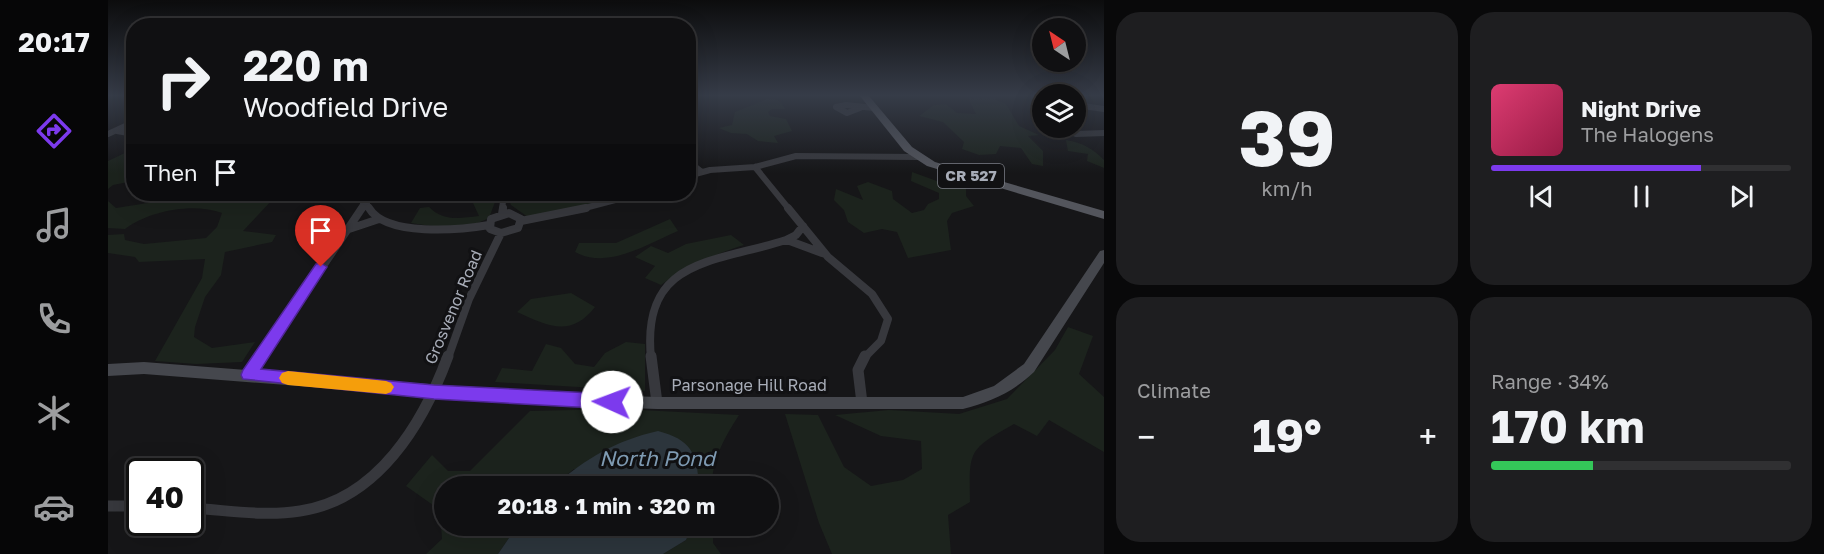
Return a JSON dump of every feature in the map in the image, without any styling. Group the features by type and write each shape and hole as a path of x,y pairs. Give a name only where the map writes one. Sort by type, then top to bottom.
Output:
{"main road":[{"name":"CR 527","path":"886,122 918,157 944,169 1104,215"}],"street":[{"path":"108,134 126,126"},
{"path":"116,131 126,133"},
{"path":"1086,134 1104,133"},
{"path":"696,174 755,167 796,156 918,157"},
{"path":"696,167 702,172"},
{"path":"755,167 828,257"},
{"path":"249,375 364,201"},
{"path":"367,201 370,213 380,219 426,228 463,229 489,225 494,217 502,214 515,215 521,221"},
{"path":"502,214 503,201"},
{"path":"489,225 492,231 501,233 515,230 521,221 550,217 611,201"},
{"path":"345,231 364,222 380,219"},
{"path":"657,403 650,325 652,310 660,296 679,277 718,256 786,240 797,234 803,226"},
{"name":"Grosvenor Road","path":"204,509 291,512 330,504 353,492 400,447 434,392 468,301 501,233"},
{"path":"786,240 810,247 828,257 872,294 888,319 885,336 858,365 855,382 862,403"},
{"name":"Parsonage Hill Road","path":"108,370 144,368 434,392 657,403 963,403 988,397 1016,381 1029,368 1104,254"},
{"path":"108,506 126,506"}],"shaded area":[{"path":"733,122 787,122 792,131 774,136 778,143 758,141 747,134 731,133 719,128 732,125"},
{"path":"942,122 1017,122 1019,126 1032,132 1032,136 1028,136 1043,151 1043,166 1032,164 1021,148 1000,146 996,154 979,155 962,149 964,142"},
{"path":"1066,140 1082,144 1095,152 1104,160 1104,168 1087,161 1088,154 1068,151"},
{"path":"126,152 126,182 113,185 108,189 108,161"},
{"path":"912,172 945,184 951,174 966,179 966,196 974,206 952,213 947,221 951,250 908,258 897,232 882,229 864,233 848,222 844,210 834,200 836,189 863,200 857,186 868,182 892,191 893,199 912,213 924,210 928,204 939,199 939,193 911,181"},
{"path":"108,201 116,208 154,202 271,201 243,231 276,235 272,242 225,252 221,275 205,297 195,327 194,337 212,348 255,342 242,362 196,364 155,361 202,278 205,259 139,262 135,257 108,253 108,235 124,234 125,240 144,244 206,238 217,227 222,213 185,208 146,217 125,229 108,228"},
{"path":"474,201 495,201 489,218 470,225 451,227 411,223 420,208 429,207 446,217 479,216 473,203"},
{"path":"509,201 603,201 532,220 511,205"},
{"path":"670,219 678,231 627,253 601,258 588,257 575,252 579,243 616,243"},
{"path":"731,235 744,245 701,262 661,285 645,278 655,266 635,257 651,246 668,253 686,244"},
{"path":"571,293 595,307 577,323 568,326 549,325 517,312 531,299"},
{"path":"1068,327 1093,336 1079,374 1104,397 1104,452 1049,420 1037,436 1014,424 988,440 974,453 970,472 970,502 948,515 951,554 832,554 819,523 785,414 818,415 844,467 871,486 903,480 922,469 921,441 881,436 835,415 889,410 959,414 1007,399 1055,350"},
{"path":"626,342 645,344 645,391 495,382 502,368 532,371 546,344 561,348 575,364 594,367 605,353"},
{"path":"620,409 739,415 724,440 713,476 670,476 574,469 565,476 434,476 434,506 406,486 432,455 448,471 470,471 530,411"},
{"path":"442,536 510,536 498,554 426,554 442,539"},
{"path":"688,536 713,536 713,543 721,554 663,554 686,540"}],"water":[{"name":"North Pond","path":"658,431 685,443 694,456 698,476 566,476 602,452 642,435"},
{"path":"510,536 688,536 686,540 663,554 498,554"}],"slow traffic":[{"path":"288,378 386,387"}],"route":[{"path":"321,267 249,375 434,392 612,402"}]}
